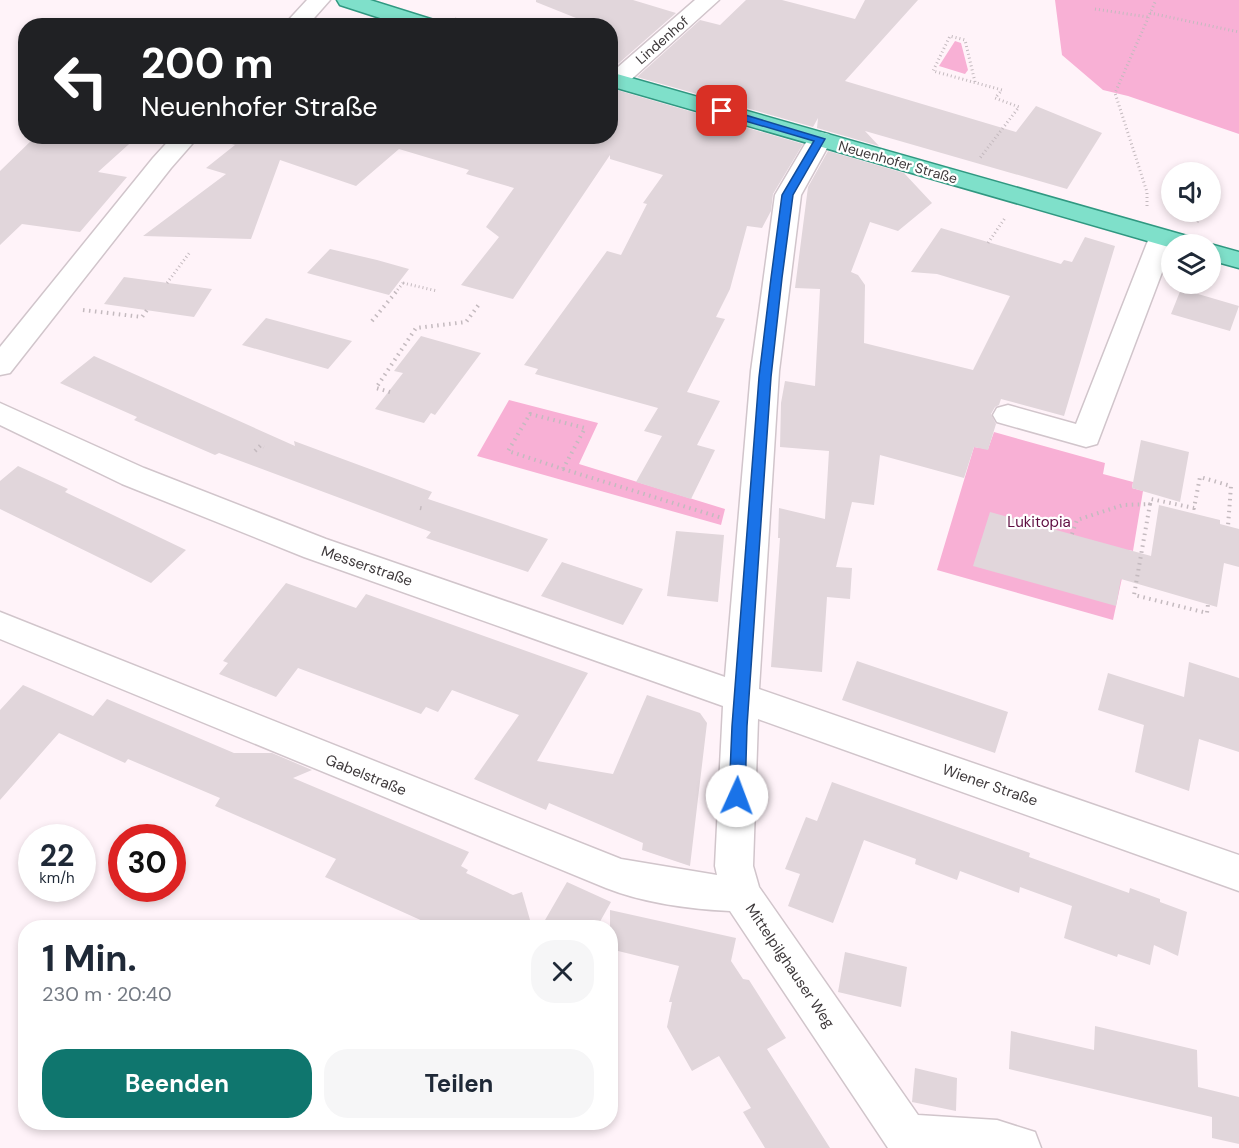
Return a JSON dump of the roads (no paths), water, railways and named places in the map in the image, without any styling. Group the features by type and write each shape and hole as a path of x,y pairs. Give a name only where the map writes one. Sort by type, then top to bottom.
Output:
{"main road":[{"path":"348,0 404,18"},
{"name":"Neuenhofer Straße","path":"618,80 1161,238"},
{"path":"1221,255 1239,260"}],"street":[{"path":"302,18 319,0"},
{"name":"Lindenhof","path":"618,76 708,0"},
{"name":"Mittelpilghauser Weg","path":"820,139 788,195 765,370 742,698 734,866 741,894 910,1142 997,1142 1019,1148"},
{"path":"0,366 180,144"},
{"path":"1008,415 1086,437 1161,268"},
{"name":"Messerstraße","path":"0,413 133,476 315,548 742,698"},
{"name":"Gabelstraße","path":"0,625 288,744 620,876 705,892 741,894"},
{"name":"Wiener Straße","path":"742,698 1239,873"}],"park label":[{"name":"Lukitopia","path":"1039,522"}]}
